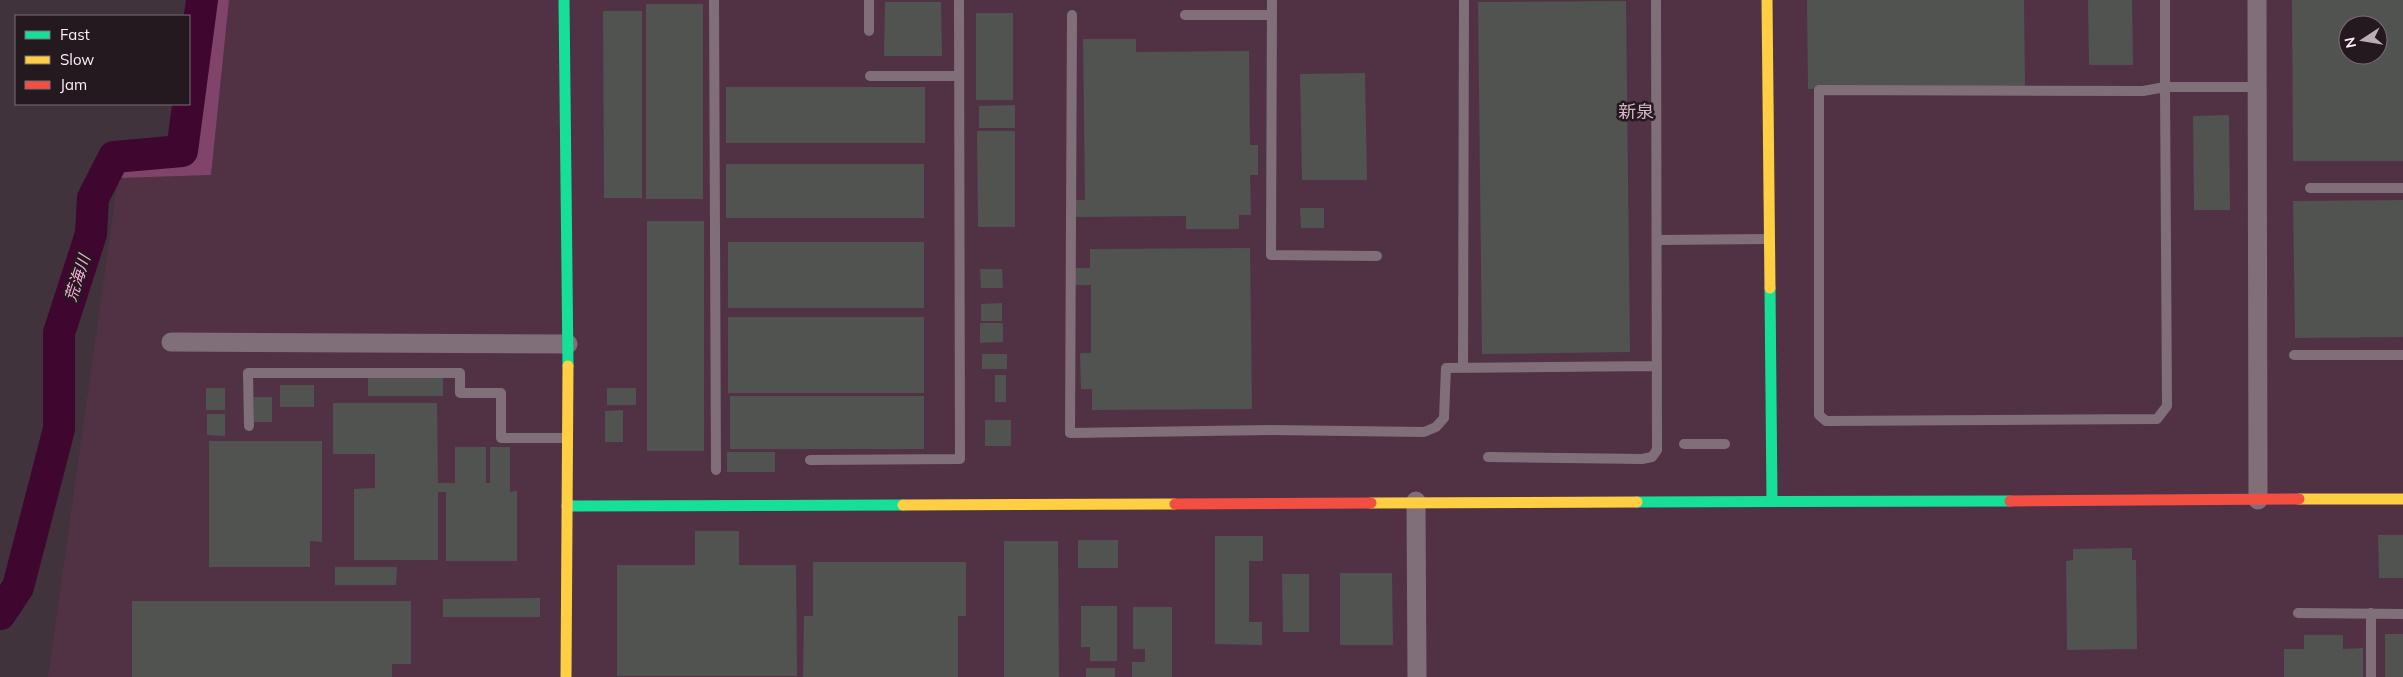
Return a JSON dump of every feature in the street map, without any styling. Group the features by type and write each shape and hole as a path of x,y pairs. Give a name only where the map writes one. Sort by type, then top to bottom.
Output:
{"street":[{"path":"564,0 568,344 566,677"},
{"path":"1767,0 1772,501"},
{"path":"2257,0 2258,500"},
{"path":"171,342 568,344"},
{"path":"567,506 1416,501 2403,499"},
{"path":"1416,501 1417,677"}],"lane":[{"path":"714,0 716,470"},
{"path":"869,0 869,32"},
{"path":"810,460 960,459 959,0"},
{"path":"1272,0 1271,256 1377,256"},
{"path":"1463,368 1464,0"},
{"path":"1488,458 1642,459 1652,457 1657,450 1656,0"},
{"path":"2165,0 2165,87 2167,406 2157,419 1826,421 1820,415 1819,90 2144,91 2165,87 2257,87"},
{"path":"1072,15 1070,433 1271,430 1424,432 1436,427 1444,418 1446,368 1657,366"},
{"path":"1185,15 1272,15"},
{"path":"870,76 959,76"},
{"path":"2310,188 2403,188"},
{"path":"1657,240 1769,239"},
{"path":"2294,355 2403,355"},
{"path":"248,426 248,373 460,373 460,393 501,392 501,438 568,438"},
{"path":"1684,444 1725,444"},
{"path":"2298,613 2403,614"},
{"path":"2371,613 2371,677"}],"shaded area":[{"path":"208,0 229,0 211,175 118,178 121,164 189,156"},
{"path":"229,0 2403,0 2403,677 48,677 118,178 211,175"}],"building":[{"path":"1807,0 2024,0 2025,87 1808,89"},
{"path":"2088,0 2132,0 2133,65 2089,65"},
{"path":"2292,0 2403,0 2403,161 2293,161"},
{"path":"1626,1 1630,352 1482,354 1478,2"},
{"path":"885,2 941,2 942,56 884,56"},
{"path":"646,4 703,4 703,199 646,199"},
{"path":"603,11 642,11 642,198 604,198"},
{"path":"976,13 1013,13 1013,100 976,100"},
{"path":"1083,39 1136,39 1136,52 1249,51 1250,145 1258,145 1258,175 1250,175 1251,215 1239,215 1239,229 1186,229 1186,216 1076,217 1076,200 1085,200"},
{"path":"1365,73 1367,180 1302,180 1300,74"},
{"path":"726,87 925,87 925,143 726,143"},
{"path":"1015,105 1015,128 979,128 979,106"},
{"path":"2229,115 2230,210 2194,210 2193,116"},
{"path":"977,131 1015,131 1015,227 978,227"},
{"path":"726,164 924,164 924,218 726,218"},
{"path":"2403,200 2403,337 2295,338 2293,201"},
{"path":"1300,208 1324,208 1324,228 1301,228"},
{"path":"647,221 704,221 704,451 647,451"},
{"path":"728,242 924,242 924,308 728,308"},
{"path":"1250,248 1252,409 1092,410 1092,389 1081,389 1080,353 1091,353 1091,285 1075,285 1075,268 1090,268 1090,249"},
{"path":"980,269 1002,269 1003,288 981,288"},
{"path":"1002,303 1002,321 981,321 981,304"},
{"path":"728,317 924,317 924,393 728,393"},
{"path":"980,323 1003,323 1003,342 980,343"},
{"path":"982,354 1007,354 1007,369 982,369"},
{"path":"995,375 1006,375 1006,402 995,402"},
{"path":"368,378 443,378 443,396 368,396"},
{"path":"280,385 314,385 314,407 280,407"},
{"path":"206,388 225,388 225,410 206,410"},
{"path":"607,388 636,388 636,405 607,405"},
{"path":"730,396 924,396 924,449 730,449"},
{"path":"254,397 272,397 272,422 254,422"},
{"path":"333,403 437,403 438,483 455,483 455,447 486,447 486,483 490,483 490,447 510,447 510,492 517,491 517,561 446,561 446,492 438,492 438,560 354,560 354,489 375,488 375,454 333,454"},
{"path":"623,410 623,442 605,442 605,411"},
{"path":"207,414 225,414 225,436 207,435"},
{"path":"985,420 1011,420 1011,446 985,446"},
{"path":"209,441 322,441 322,542 310,541 310,567 209,567"},
{"path":"727,452 775,452 775,472 727,472"},
{"path":"695,531 739,531 739,565 796,565 797,676 617,676 617,565 695,565"},
{"path":"2378,535 2403,535 2403,578 2379,578"},
{"path":"1215,536 1263,536 1263,561 1249,561 1249,622 1262,622 1262,645 1215,644"},
{"path":"1078,540 1118,540 1118,568 1078,568"},
{"path":"1004,541 1058,541 1059,677 1004,677"},
{"path":"2132,548 2132,560 2136,560 2137,649 2067,650 2066,561 2073,560 2073,549"},
{"path":"813,562 966,562 966,616 958,616 958,677 803,677 804,616 813,616"},
{"path":"335,567 397,567 396,585 335,585"},
{"path":"1340,573 1392,573 1393,645 1340,645"},
{"path":"1282,574 1309,574 1309,632 1283,632"},
{"path":"540,598 540,617 443,617 443,599"},
{"path":"132,601 411,601 411,664 392,664 392,677 132,677"},
{"path":"1081,606 1117,606 1117,661 1090,661 1090,647 1081,647"},
{"path":"1133,607 1172,607 1172,677 1132,677 1132,662 1145,662 1145,649 1133,649"},
{"path":"2385,634 2403,634 2403,677 2385,677"},
{"path":"2304,635 2343,635 2343,649 2363,648 2363,677 2284,677 2284,649 2304,649"},
{"path":"1086,668 1115,668 1115,677 1086,677"}],"waterway":[{"name":"荒海川","path":"190,91 202,0"},
{"name":"荒海川","path":"0,614 18,587 59,429 59,333 91,234 93,198 114,157 182,151 188,105"}],"traffic: fast":[{"path":"564,0 568,366"},
{"path":"1770,288 1772,501"},
{"path":"1637,502 2010,501"},
{"path":"567,506 903,505"}],"traffic: slow":[{"path":"1767,0 1770,288"},
{"path":"566,677 568,366"},
{"path":"2299,499 2403,499"},
{"path":"1371,503 1637,502"},
{"path":"903,505 1175,504"}],"traffic: jam":[{"path":"2010,501 2299,499"},
{"path":"1175,504 1371,503"}],"district":[{"name":"新泉","path":"1636,112"}]}
